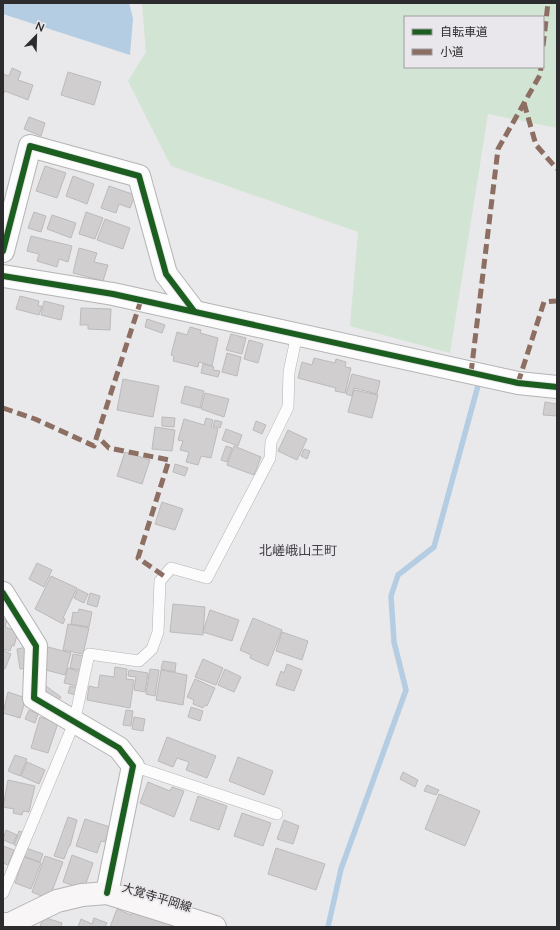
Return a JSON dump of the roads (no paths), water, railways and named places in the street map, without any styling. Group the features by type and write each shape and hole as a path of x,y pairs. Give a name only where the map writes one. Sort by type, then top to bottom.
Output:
{"main road":[{"name":"大覚寺平岡線","path":"3,924 10,924 57,901 82,895 107,893 215,927"}],"street":[{"path":"3,251 30,146 140,176 166,274 194,312"},
{"path":"3,276 113,294 526,384 557,387"},
{"path":"3,593 36,646 34,698 74,723 119,748 133,766 107,893"}],"lane":[{"path":"3,893 74,723 89,654 139,661 152,649 158,632 160,581 164,576 171,568 207,578 270,458 271,442 288,407 289,372 297,334"},
{"path":"133,766 277,814"}],"water":[{"path":"3,3 129,3 133,18 130,55 3,14"}],"waterway":[{"path":"328,927 341,869 406,690 394,642 391,596 398,575 434,547 479,382"}],"district":[{"name":"北嵯峨山王町","path":"298,550"}]}
